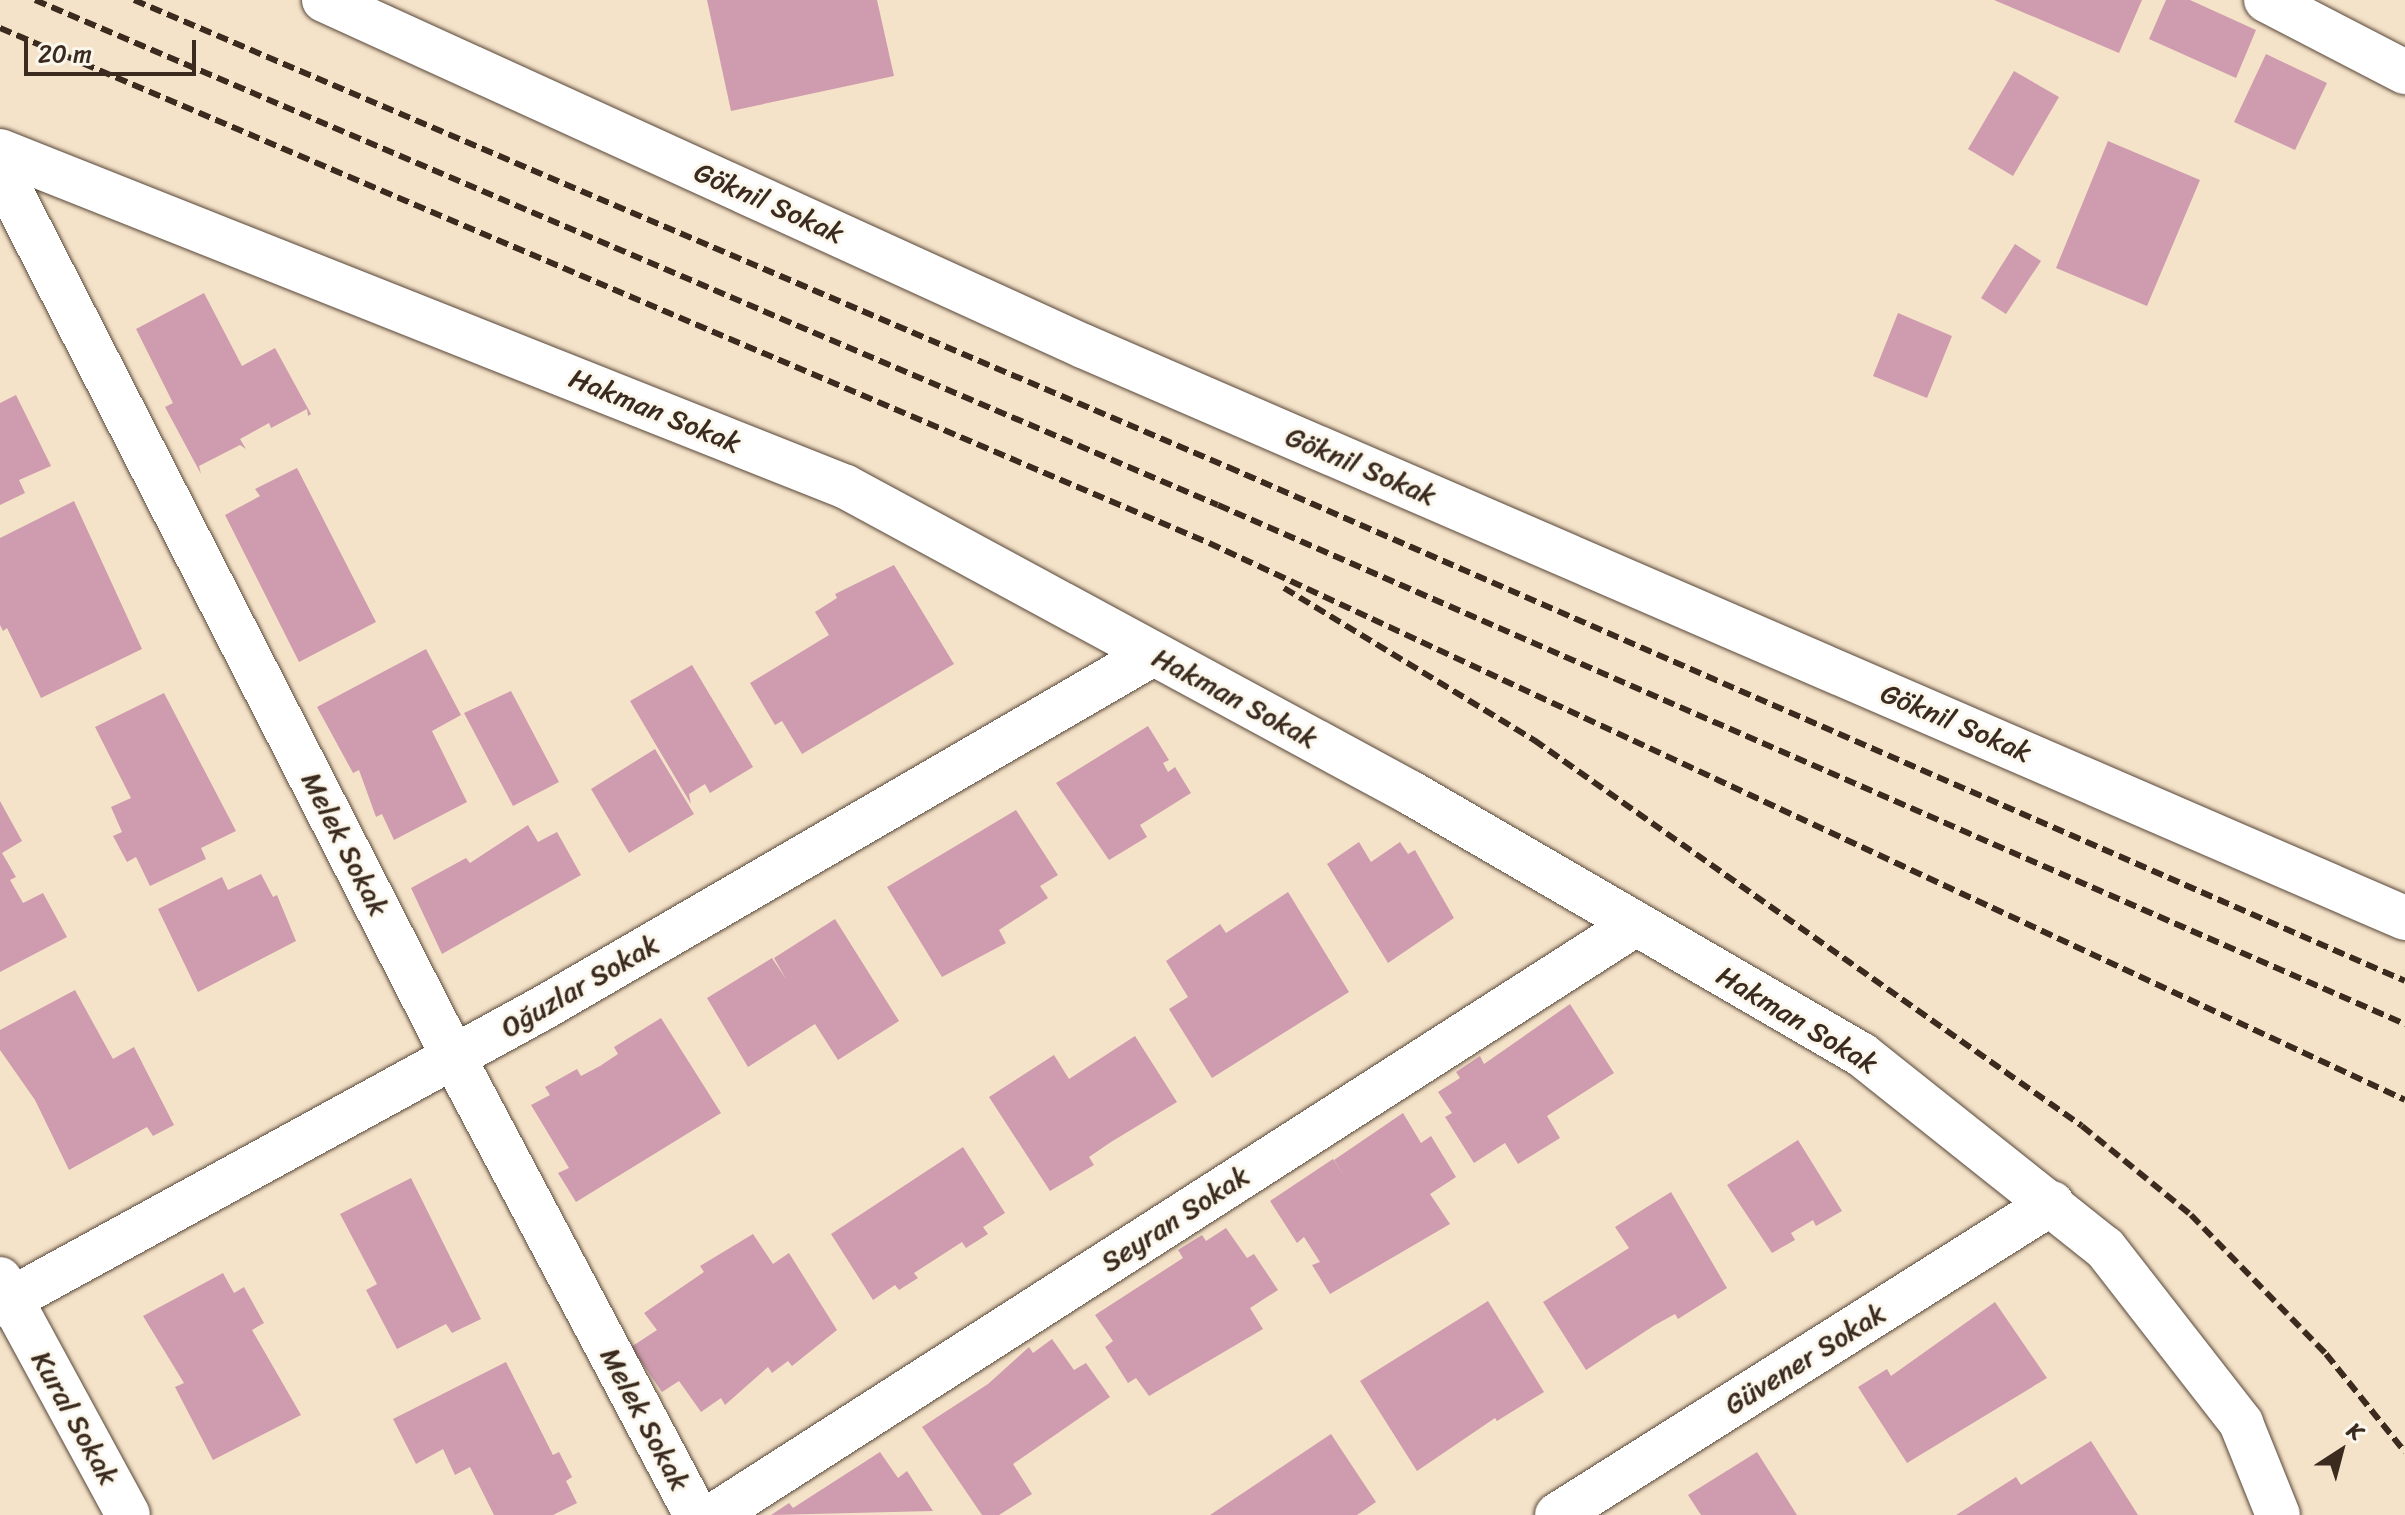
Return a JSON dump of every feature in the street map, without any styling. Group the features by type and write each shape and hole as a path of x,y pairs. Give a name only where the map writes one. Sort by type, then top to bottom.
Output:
{"street":[{"name":"Göknil Sokak","path":"324,0 1083,346 2405,918"},
{"path":"2266,0 2405,72"},
{"name":"Hakman Sokak","path":"0,151 846,487 1411,793 1862,1055 2105,1248 2241,1423 2278,1515"},
{"name":"Melek Sokak","path":"0,170 454,1058 696,1515"},
{"name":"Oğuzlar Sokak","path":"3,1294 454,1058 1153,654"},
{"name":"Seyran Sokak","path":"714,1515 1636,924"},
{"name":"Güvener Sokak","path":"1557,1515 2052,1203"},
{"name":"Kural Sokak","path":"3,1294 128,1515"}],"building":[{"path":"707,0 877,0 894,76 731,111"},
{"path":"1994,0 2142,0 2119,53"},
{"path":"2166,0 2190,0 2256,30 2236,78 2149,39"},
{"path":"2266,54 2327,83 2295,150 2234,122"},
{"path":"2014,71 2059,97 2013,176 1968,149"},
{"path":"2108,141 2200,180 2147,306 2056,268"},
{"path":"2015,244 2041,261 2006,314 1981,298"},
{"path":"204,293 242,366 275,348 311,414 308,416 307,409 271,428 269,423 240,439 246,449 240,445 199,466 201,474 165,407 173,403 136,329"},
{"path":"1898,313 1952,336 1927,398 1873,376"},
{"path":"16,395 51,466 19,480 25,493 0,505 0,403"},
{"path":"297,468 376,622 299,662 225,515 260,496 255,489"},
{"path":"74,501 142,649 41,698 7,628 3,631 0,625 0,538"},
{"path":"894,565 954,664 802,754 782,721 775,725 750,683 829,635 815,612 837,598 835,594"},
{"path":"426,649 461,715 432,731 467,802 394,840 382,814 376,817 359,770 353,773 317,707"},
{"path":"692,665 753,767 710,793 705,784 689,794 691,804 630,701"},
{"path":"511,691 559,782 513,806 464,713"},
{"path":"164,693 236,831 201,848 206,859 150,886 136,857 127,862 113,836 122,832 111,807 131,798 95,727"},
{"path":"1148,726 1169,760 1163,763 1168,772 1175,767 1191,793 1140,825 1147,837 1109,860 1056,783"},
{"path":"655,749 694,814 629,853 591,789"},
{"path":"0,801 22,841 2,853 16,877 10,880 23,903 43,893 67,937 0,972"},
{"path":"1016,810 1058,875 1040,886 1048,898 999,930 1006,943 942,977 887,887"},
{"path":"528,825 538,842 557,832 581,875 442,954 411,888 466,858 470,863"},
{"path":"1359,842 1371,862 1400,842 1408,854 1415,850 1454,918 1388,963 1327,864"},
{"path":"261,874 273,897 277,895 296,941 198,992 158,909 222,877 228,890"},
{"path":"1288,892 1349,992 1212,1078 1169,1009 1188,997 1166,961 1220,924 1226,933"},
{"path":"835,919 899,1021 838,1060 815,1024 748,1067 707,998 772,958 786,979 774,958"},
{"path":"75,990 113,1059 134,1047 174,1125 153,1136 147,1127 69,1170 35,1100 0,1050 0,1030"},
{"path":"1570,1004 1614,1073 1547,1116 1560,1138 1518,1164 1505,1143 1474,1163 1445,1117 1452,1113 1438,1092 1460,1078 1456,1072 1480,1056 1484,1064"},
{"path":"661,1018 721,1113 576,1202 558,1173 569,1168 531,1105 550,1095 545,1087 577,1069 581,1076 600,1066 618,1054 614,1047"},
{"path":"1135,1036 1177,1102 1089,1157 1094,1165 1050,1191 989,1097 1054,1055 1069,1079"},
{"path":"1403,1113 1421,1143 1431,1136 1456,1177 1430,1194 1450,1224 1330,1294 1312,1265 1320,1262 1304,1237 1297,1243 1270,1201 1333,1159 1347,1180 1334,1160"},
{"path":"1798,1140 1842,1211 1816,1226 1813,1220 1791,1233 1795,1240 1772,1253 1727,1185"},
{"path":"963,1147 1005,1213 983,1227 988,1234 966,1248 962,1242 914,1273 918,1278 899,1290 895,1285 873,1300 831,1234"},
{"path":"411,1178 481,1319 452,1333 446,1324 397,1349 366,1290 377,1284 340,1214"},
{"path":"1671,1192 1727,1288 1678,1319 1675,1314 1655,1325 1586,1370 1543,1302 1629,1248 1615,1227"},
{"path":"1226,1228 1247,1258 1254,1254 1278,1290 1250,1308 1263,1329 1149,1396 1136,1378 1128,1383 1105,1347 1113,1341 1095,1315 1183,1258 1178,1250 1202,1235 1206,1241"},
{"path":"753,1234 773,1264 789,1253 837,1330 792,1366 788,1361 772,1373 768,1367 725,1405 721,1398 701,1412 679,1381 662,1392 631,1347 657,1330 644,1313 704,1272 700,1266"},
{"path":"223,1273 234,1293 244,1287 264,1323 252,1330 301,1415 213,1460 175,1387 184,1383 143,1316"},
{"path":"1488,1301 1544,1392 1497,1421 1495,1418 1417,1471 1360,1381"},
{"path":"1995,1302 2047,1378 1907,1463 1858,1387 1887,1369 1891,1376"},
{"path":"1052,1339 1074,1370 1086,1363 1110,1397 1013,1464 1032,1494 999,1515 982,1515 922,1427 988,1384 1029,1347 1033,1353"},
{"path":"506,1362 553,1455 559,1452 572,1477 566,1481 577,1503 553,1515 494,1515 470,1467 455,1475 443,1449 416,1464 393,1419"},
{"path":"1331,1434 1376,1502 1357,1515 1210,1515"},
{"path":"2091,1441 2138,1515 1956,1515 2016,1477 2021,1485"},
{"path":"880,1452 898,1478 907,1471 933,1511 771,1515 789,1503 793,1508"},
{"path":"1757,1452 1797,1515 1701,1515 1688,1495"}],"railway":[{"path":"35,0 1218,505 2405,1024"},
{"path":"134,0 1228,467 2405,981"},
{"path":"0,28 1209,543 2405,1100"},
{"path":"1284,588 1534,740 2082,1126 2191,1215 2326,1354 2405,1452"}]}
